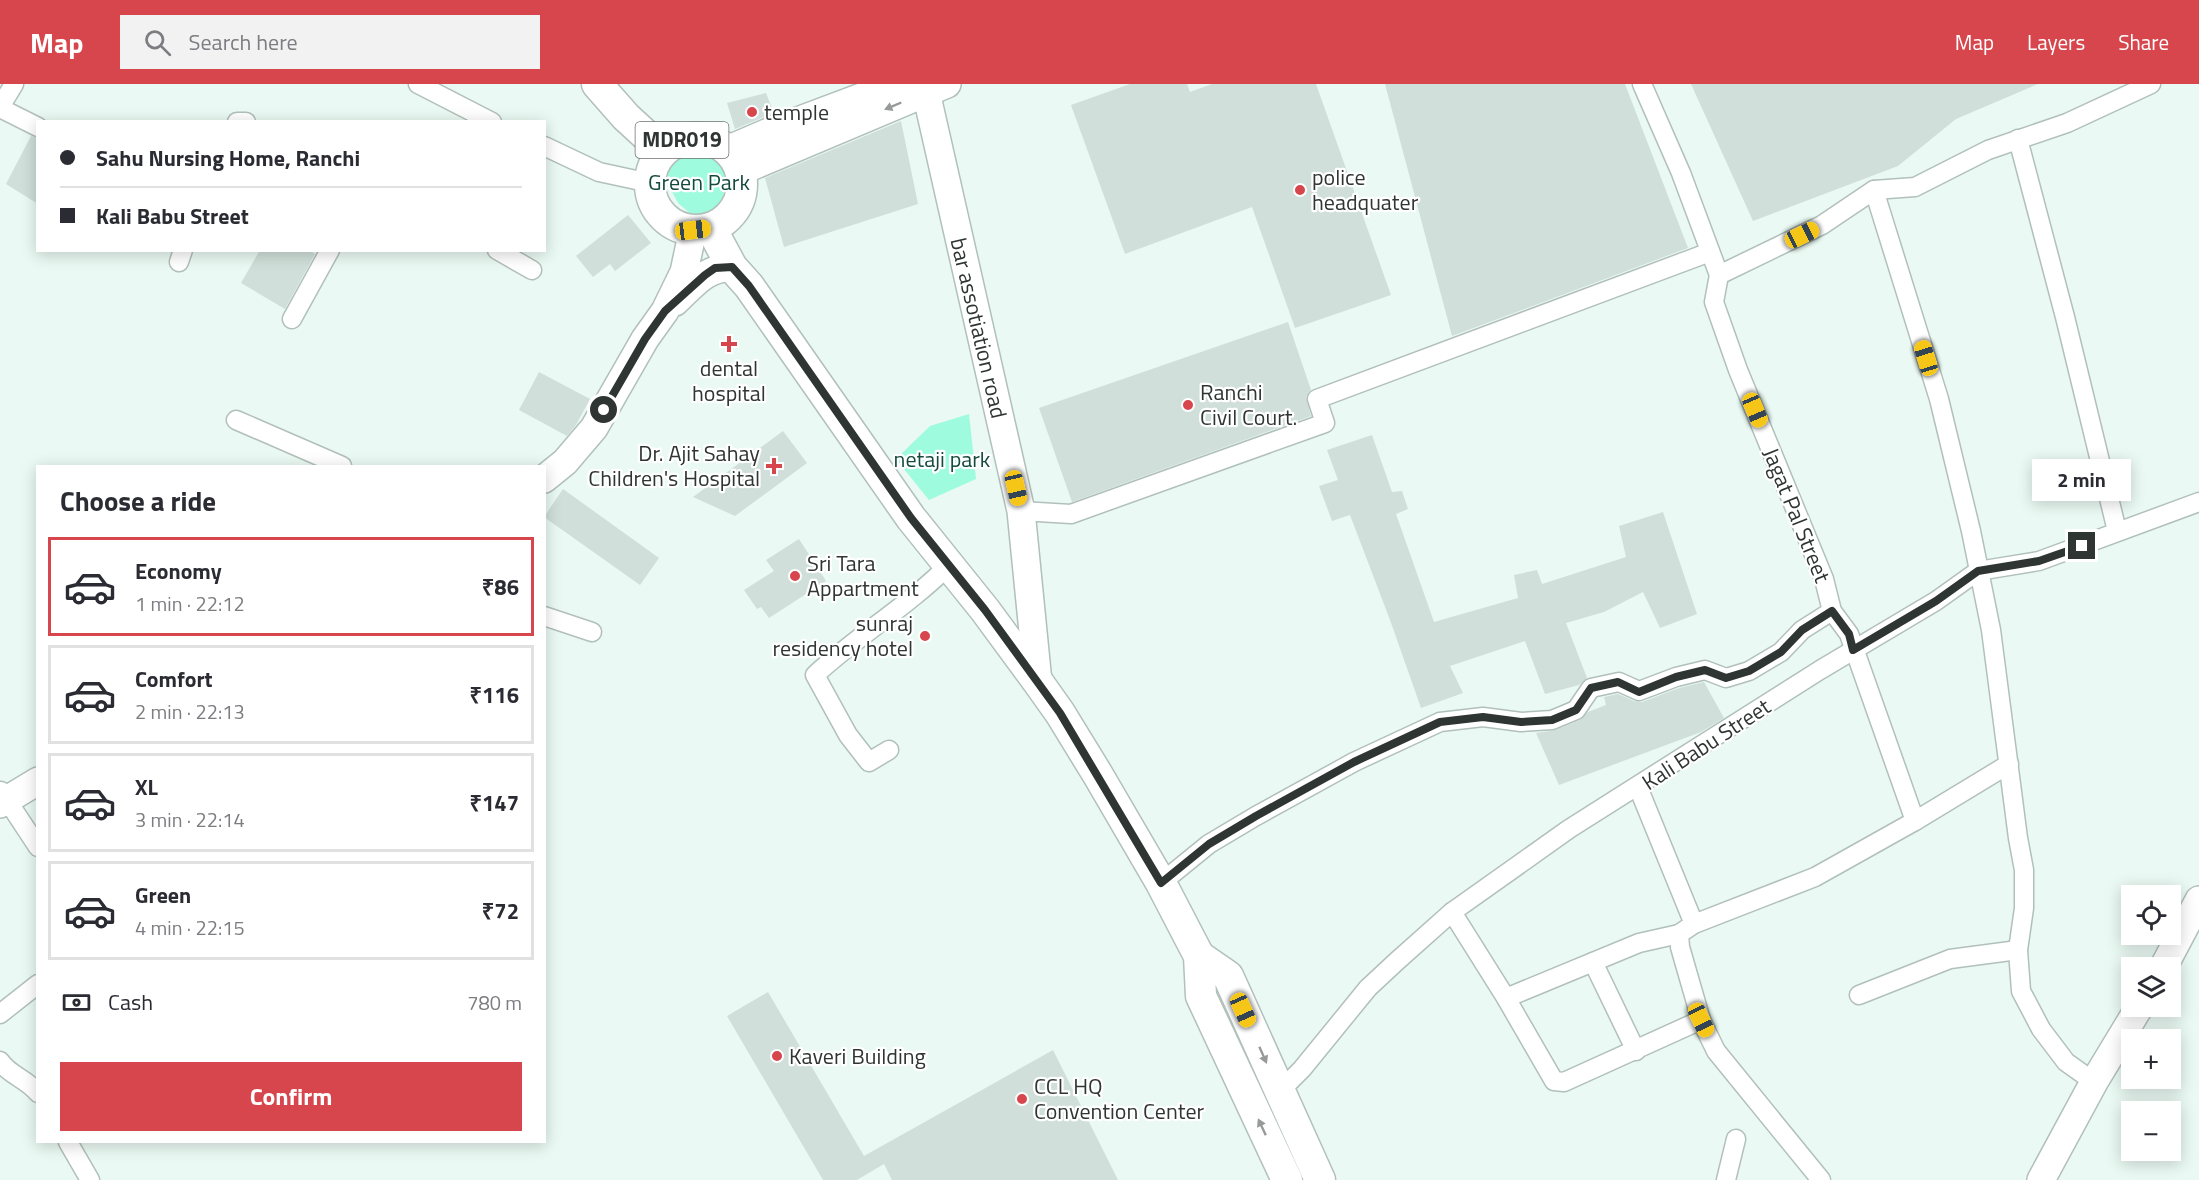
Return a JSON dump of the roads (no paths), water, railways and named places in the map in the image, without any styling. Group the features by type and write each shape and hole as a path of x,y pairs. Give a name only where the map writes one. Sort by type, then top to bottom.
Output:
{"main road":[{"name":"MDR019","path":"597,84 626,117 663,151"},
{"path":"734,161 771,131 896,84"},
{"path":"734,161 932,87"},
{"name":"bar assotiation road","path":"932,87 1021,511 1038,682"},
{"name":"MDR019","path":"695,138 712,141 734,161 742,189 737,206 726,219 702,229 676,226 662,215 653,200 650,183 654,165 663,151 678,141 695,138"},
{"path":"546,478 565,462 594,428 645,339 665,311 702,229 749,286 911,518 1038,682 1088,757 1161,883 1199,956 1202,996 1287,1180"},
{"path":"665,311 715,268 732,267"},
{"path":"3,798 36,782"},
{"path":"2169,957 2199,900"},
{"path":"1199,956 1228,976 1320,1180"},
{"path":"2041,1180 2094,1082 2133,1017"}],"street":[{"path":"14,84 0,107 36,126"},
{"path":"418,84 487,120"},
{"path":"1642,84 1681,173 1719,275 1822,225 1875,190 1915,187 1988,150 2067,123 2151,84"},
{"path":"2018,140 2065,317 2117,531"},
{"path":"546,147 599,172 650,183"},
{"path":"1875,190 1939,399 1971,531 1991,630 2024,870 2024,908 2018,950 2021,991 2041,1029 2066,1062 2094,1082"},
{"path":"292,319 329,252"},
{"path":"500,252 532,270"},
{"path":"1021,511 1071,514 1325,423 1317,399 1710,252"},
{"name":"Jagat Pal Street","path":"1719,275 1714,302 1738,370 1824,579 1832,611 1849,634 1915,821"},
{"path":"236,420 340,465"},
{"name":"Kali Babu Street","path":"1279,1092 1302,1069 1368,988 1452,912 1569,829 1638,788 1853,650 1936,601 1978,571 2039,561 2199,502"},
{"path":"889,750 869,762 848,735 815,675 830,660 911,600 949,565"},
{"path":"1161,883 1209,844 1256,816 1354,762 1440,722 1483,717 1521,722 1552,720 1576,710 1591,688 1618,682 1639,692 1676,677 1705,670 1726,678 1749,671 1781,652 1802,630 1832,611"},
{"path":"546,617 592,632"},
{"path":"1506,998 1639,943 1686,929 1815,877 1915,821 2009,764"},
{"path":"1638,788 1686,929 1680,947 1701,1020 1722,1060 1821,1180"},
{"path":"3,798 36,844"},
{"path":"1452,912 1554,1081 1564,1082 1701,1020"},
{"path":"1858,995 1950,959 2018,950"},
{"path":"1593,962 1636,1051"},
{"path":"0,1014 36,986"},
{"path":"0,1061 11,1073 36,1091"},
{"path":"1726,1180 1736,1138"},
{"path":"69,1143 90,1180"}],"place":[{"name":"temple","path":"752,112"},
{"name":"police headquater","path":"1300,190"},
{"name":"dental hospital","path":"729,344"},
{"name":"Ranchi Civil Court.","path":"1188,405"},
{"name":"Dr. Ajit Sahay Children's Hospital","path":"774,466"},
{"name":"Sri Tara Appartment","path":"795,576"},
{"name":"sunraj residency hotel","path":"925,636"},
{"name":"Kaveri Building","path":"777,1056"},
{"name":"CCL HQ Convention Center","path":"1022,1099"}],"park label":[{"name":"Green Park","path":"699,182"},
{"name":"netaji park","path":"942,459"}]}
